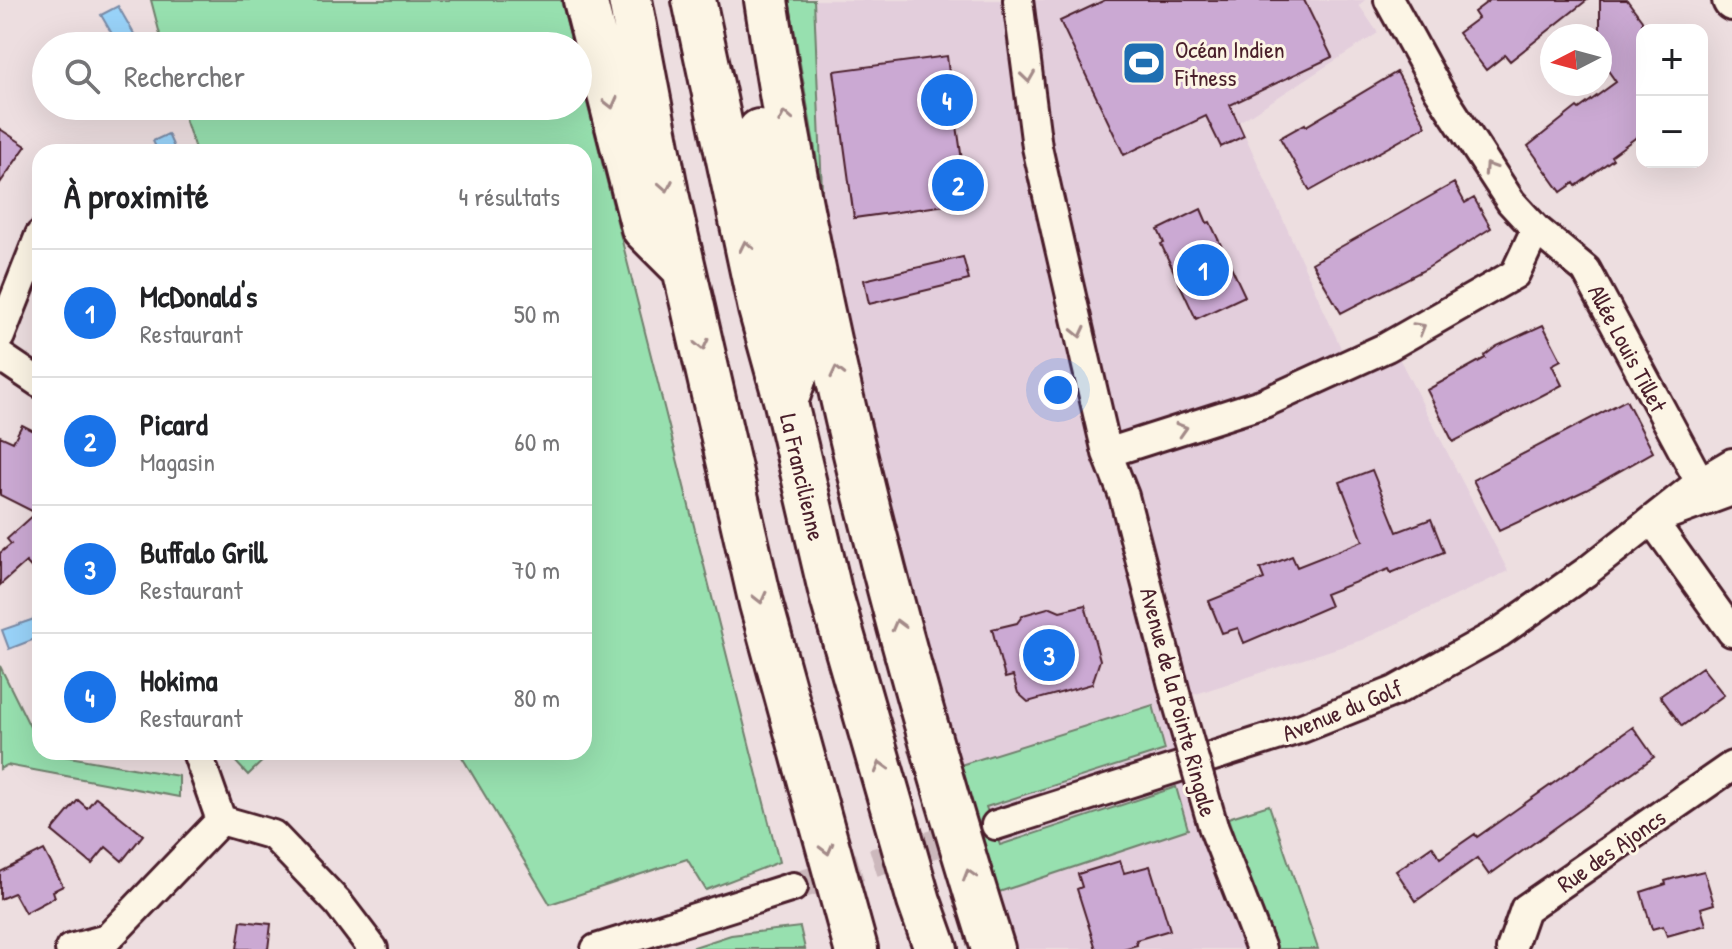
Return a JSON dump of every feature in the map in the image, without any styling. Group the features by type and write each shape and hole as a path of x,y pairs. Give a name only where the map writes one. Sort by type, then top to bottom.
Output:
{"highway":[{"path":"585,0 643,228 684,269"},
{"path":"630,0 684,269 761,604 856,949"},
{"name":"La Francilienne","path":"694,0 760,309 786,403 831,595 919,901 936,949"},
{"path":"737,0 772,209 802,356 786,403"},
{"path":"766,0 780,93 826,324 883,568 949,809 993,949"}],"street":[{"name":"Avenue de la Pointe Ringale","path":"1018,0 1037,147 1107,453 1124,496 1213,826 1261,949"},
{"path":"1107,453 1264,403 1387,347 1515,274 1536,229 1511,202 1455,115 1395,2"},
{"name":"Allée Louis Tillet","path":"1536,229 1586,270 1700,482"},
{"path":"0,336 32,255"},
{"path":"0,356 32,378"},
{"name":"Avenue du Golf","path":"996,825 1302,728 1395,691 1499,633 1586,572 1700,482 1732,463"},
{"path":"1732,491 1652,520 1732,632"},
{"path":"200,760 221,820"},
{"name":"Rue des Ajoncs","path":"1511,949 1525,909 1732,766"},
{"path":"70,949 107,939 221,820"},
{"path":"221,820 273,835 338,903 373,949"},
{"path":"596,949 793,887"}],"shaded area":[{"path":"814,0 1365,0 1359,5 1378,33 1239,122 1354,377 1398,356 1508,571 1362,640 1193,695 1228,818 1275,949 1011,949 951,768 836,264 822,190"}],"green space":[{"path":"151,0 561,0 569,32 159,32"},
{"path":"789,0 814,0 822,190"},
{"path":"186,120 591,120 779,862 706,890 687,859 550,904 464,760 592,760 592,144 193,144"},
{"path":"0,666 32,731 32,760 86,760 179,776 179,797 7,765 0,769"},
{"path":"1153,705 1165,750 986,807 1000,845 1176,787 1188,829 993,894 951,768"},
{"path":"234,760 264,760 248,775"},
{"path":"1269,805 1318,949 1273,949 1228,818"},
{"path":"800,927 805,949 688,949 731,935"}],"water":[{"path":"118,6 133,32 111,32 101,15"},
{"path":"168,134 172,144 154,144 153,141"},
{"path":"32,620 32,640 9,649 2,630"}],"building":[{"path":"1105,0 1304,0 1332,57 1230,105 1244,136 1221,147 1206,116 1124,155 1060,21"},
{"path":"1490,0 1587,0 1557,24 1540,24 1540,37 1510,61 1505,55 1486,70 1458,33 1478,18 1474,12"},
{"path":"1600,0 1627,0 1642,20 1642,24 1636,24 1636,137 1576,186 1574,183 1561,192 1528,146 1577,107 1579,109 1597,96 1612,96 1612,85 1616,82 1612,76 1612,24 1600,24"},
{"path":"947,56 950,81 962,79 965,104 954,105 968,202 854,218 834,71"},
{"path":"1397,72 1426,126 1310,191 1280,138"},
{"path":"0,129 26,146 0,183"},
{"path":"1454,183 1465,203 1474,198 1491,228 1426,269 1341,313 1312,263"},
{"path":"1201,209 1245,296 1196,319 1161,244 1164,243 1158,230"},
{"path":"963,257 969,280 869,304 864,280"},
{"path":"1543,325 1561,360 1552,365 1562,385 1453,442 1427,390 1485,358 1497,346"},
{"path":"1626,400 1653,452 1586,490 1499,531 1473,480"},
{"path":"22,425 32,430 32,511 0,495 0,436 13,442"},
{"path":"1372,470 1397,532 1431,519 1444,552 1325,594 1330,606 1244,643 1238,628 1222,633 1209,601 1264,579 1260,569 1292,556 1297,567 1363,541 1340,482"},
{"path":"32,517 32,568 26,562 0,585 0,553 11,544 7,539"},
{"path":"1085,605 1100,660 1092,684 1028,702 1018,693 1013,676 1005,678 992,629 1017,623 1023,615 1051,607 1060,611"},
{"path":"1702,667 1724,695 1682,726 1660,696"},
{"path":"1633,727 1654,757 1489,875 1477,858 1416,901 1396,871 1432,846 1440,858 1475,834 1477,837"},
{"path":"96,797 143,835 122,861 106,847 92,864 52,831 78,800 87,808"},
{"path":"44,850 63,886 53,891 55,897 25,913 14,893 0,899 0,872"},
{"path":"1120,861 1124,873 1150,866 1170,930 1136,940 1137,945 1123,949 1096,949 1077,889 1082,887 1078,874"},
{"path":"1704,871 1714,904 1701,908 1706,925 1667,936 1663,926 1652,929 1641,892 1666,884 1665,881"},
{"path":"241,921 271,924 268,949 237,949"}],"tunnel":[{"path":"793,887 996,825"}],"place":[{"name":"Océan Indien Fitness","path":"1144,63"},
{"name":"Hokima","path":"947,100"},
{"name":"Picard","path":"958,185"},
{"name":"McDonald's","path":"1203,270"},
{"name":"Buffalo Grill","path":"1049,655"}]}
